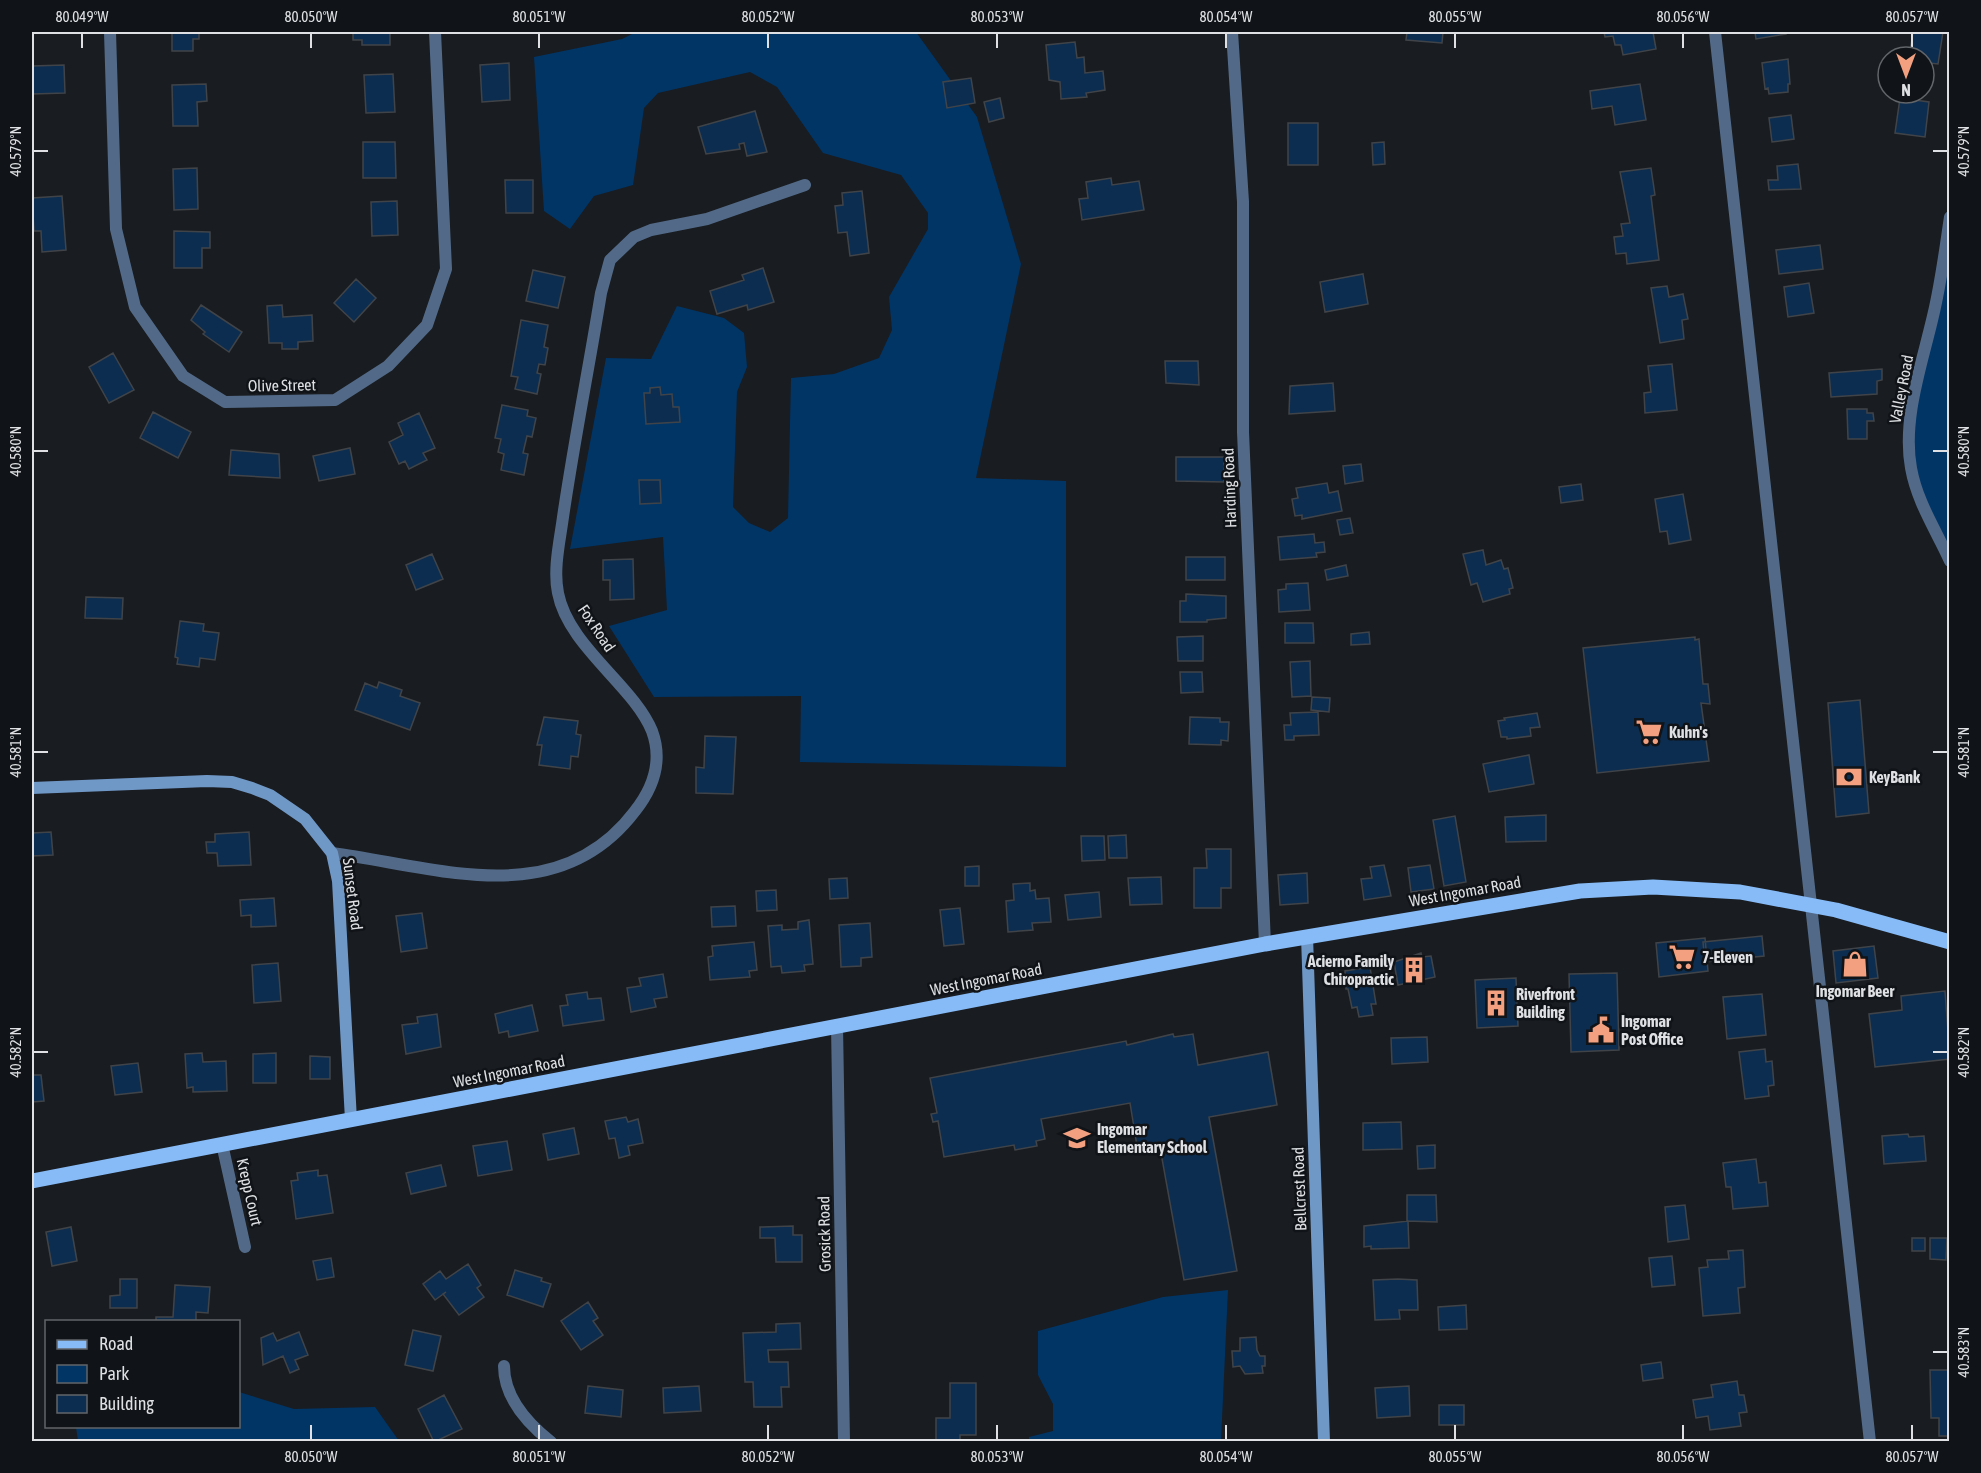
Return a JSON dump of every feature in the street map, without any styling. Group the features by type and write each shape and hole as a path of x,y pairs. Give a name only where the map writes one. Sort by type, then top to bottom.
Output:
{"main road":[{"name":"West Ingomar Road","path":"32,1181 1307,936 1552,894 1623,887 1734,892 1809,904 1950,942"}],"street":[{"name":"Olive Street","path":"110,32 116,229 135,307 183,376 225,402 335,400 388,366 427,325 446,269 435,32"},
{"name":"Harding Road","path":"1232,32 1243,202 1243,432 1265,944"},
{"path":"1715,32 1809,904 1870,1442"},
{"name":"Fox Road","path":"332,853 512,878 561,867 596,850 625,825 639,806 652,785 657,766 657,749 651,729 581,640 568,620 558,594 558,564 566,498 601,293 610,260 634,237 651,230 707,219 805,185"},
{"name":"Valley Road","path":"1950,217 1934,312 1910,420 1909,446 1910,466 1920,500 1950,561"},
{"name":"Sunset Road","path":"32,788 232,782 270,795 304,819 332,853 338,880 351,1120"},
{"name":"Bellcrest Road","path":"1307,936 1324,1442"},
{"name":"Grosick Road","path":"837,1026 844,1442"},
{"name":"Krepp Court","path":"222,1144 245,1247"},
{"path":"504,1366 507,1384 519,1409 551,1442"}],"green space":[{"path":"636,32 916,32 977,117 1021,264 976,478 1066,481 1066,767 800,762 801,696 654,697 609,626 667,610 663,537 570,549 606,358 651,359 677,306 724,318 744,333 747,367 737,392 733,507 749,523 770,532 788,518 791,378 834,374 879,358 892,330 889,297 928,229 928,213 901,175 823,153 777,87 750,72 658,93 644,108 633,185 594,196 570,229 544,211 534,57 622,39"},
{"path":"1949,217 1949,561 1928,520 1909,446"},
{"path":"1228,1290 1221,1441 1029,1441 1029,1437 1053,1431 1053,1404 1038,1375 1038,1331 1163,1297"},
{"path":"240,1392 294,1409 375,1407 399,1441 78,1441 76,1428 240,1428"}],"building":[{"path":"172,32 199,32 199,39 193,39 193,51 172,51"},
{"path":"353,32 390,32 390,45 362,45 362,40 353,40"},
{"path":"1407,32 1443,32 1442,43 1406,40"},
{"path":"1604,32 1653,32 1656,49 1623,55 1621,45 1615,45 1613,36 1605,37"},
{"path":"1755,32 1786,32 1786,34 1756,39"},
{"path":"1913,32 1943,32 1938,64 1936,64 1936,45 1911,45"},
{"path":"1075,42 1077,58 1084,57 1085,73 1103,71 1105,90 1086,93 1087,97 1061,99 1060,82 1049,80 1046,45"},
{"path":"1788,59 1790,84 1788,84 1788,92 1769,94 1768,88 1765,89 1762,63"},
{"path":"509,63 510,100 482,102 480,65"},
{"path":"64,65 65,93 32,94 32,66"},
{"path":"393,74 395,112 366,113 364,75"},
{"path":"971,78 975,103 947,108 943,82"},
{"path":"206,84 207,101 197,102 198,126 173,126 172,85"},
{"path":"1640,84 1646,120 1615,125 1612,106 1592,109 1590,91"},
{"path":"1000,98 1004,118 989,122 984,102"},
{"path":"1899,105 1929,105 1925,137 1895,133"},
{"path":"755,111 767,152 747,156 744,143 739,144 740,149 706,154 698,127"},
{"path":"1791,115 1794,139 1772,142 1769,118"},
{"path":"1288,123 1318,123 1318,165 1288,165"},
{"path":"363,142 395,142 396,178 363,178"},
{"path":"1384,142 1385,164 1373,165 1372,143"},
{"path":"1798,164 1801,189 1769,190 1768,180 1778,180 1777,166"},
{"path":"197,168 198,209 174,210 173,169"},
{"path":"1651,168 1655,195 1651,196 1659,260 1627,264 1626,253 1616,254 1614,237 1623,236 1621,224 1630,223 1620,172"},
{"path":"1111,178 1112,185 1139,181 1144,210 1082,220 1079,199 1088,198 1086,182"},
{"path":"505,180 533,180 533,213 506,213"},
{"path":"862,191 869,253 850,256 847,232 838,233 835,206 843,205 842,193"},
{"path":"62,196 66,250 42,252 41,231 34,231 32,198"},
{"path":"397,201 398,235 372,236 371,202"},
{"path":"174,231 210,232 210,248 202,248 202,268 174,268"},
{"path":"1820,245 1823,269 1779,274 1776,250"},
{"path":"763,268 774,302 748,310 747,305 717,314 710,291 744,280 742,275"},
{"path":"533,270 565,277 558,308 526,301"},
{"path":"1363,274 1368,304 1325,312 1320,282"},
{"path":"356,279 376,298 354,322 334,303"},
{"path":"1809,283 1814,313 1788,317 1784,287"},
{"path":"1667,286 1669,297 1683,294 1688,319 1682,320 1684,339 1660,343 1651,288"},
{"path":"201,305 242,332 229,352 203,334 205,332 191,320"},
{"path":"282,305 283,317 312,315 313,341 298,342 298,349 282,349 282,343 269,343 267,306"},
{"path":"521,320 548,325 544,347 548,348 545,365 539,364 537,373 541,374 537,394 515,389 518,377 511,376"},
{"path":"113,353 134,390 109,403 89,367"},
{"path":"1165,361 1198,361 1199,385 1166,383"},
{"path":"1672,364 1677,410 1645,413 1644,393 1651,392 1648,366"},
{"path":"1882,369 1882,380 1877,381 1877,394 1831,397 1829,373"},
{"path":"1333,383 1335,411 1289,414 1290,386"},
{"path":"660,387 661,395 672,394 673,407 679,407 680,422 646,424 644,393 650,393 650,388"},
{"path":"502,405 528,410 527,416 536,418 532,437 527,436 523,453 528,454 524,475 501,470 504,454 498,452 501,439 495,438"},
{"path":"1847,409 1867,409 1867,413 1873,413 1874,421 1867,421 1867,439 1848,439"},
{"path":"153,412 191,432 178,458 140,438"},
{"path":"419,413 435,448 423,453 427,460 409,469 405,461 399,464 389,442 403,435 398,423"},
{"path":"350,448 355,474 319,481 313,456"},
{"path":"231,450 279,454 280,478 229,475"},
{"path":"1176,457 1224,457 1224,482 1176,481"},
{"path":"1361,464 1363,481 1345,484 1343,466"},
{"path":"639,480 660,480 661,503 640,504"},
{"path":"1327,483 1329,493 1338,491 1342,511 1302,519 1302,515 1295,516 1292,499 1298,498 1296,488"},
{"path":"1581,484 1583,500 1561,503 1559,487"},
{"path":"1683,494 1691,540 1669,544 1667,531 1660,532 1655,499"},
{"path":"1350,518 1353,533 1340,535 1337,520"},
{"path":"1314,534 1315,543 1324,542 1325,552 1316,553 1317,557 1280,560 1278,537"},
{"path":"1483,550 1486,565 1501,560 1504,569 1508,568 1513,588 1509,589 1510,594 1483,602 1477,583 1471,585 1463,554"},
{"path":"432,554 443,579 416,590 406,565"},
{"path":"1186,557 1225,557 1225,580 1186,580"},
{"path":"633,559 634,599 610,600 610,580 603,580 603,560"},
{"path":"1346,565 1348,576 1327,580 1325,570"},
{"path":"1308,583 1310,610 1279,612 1278,590 1286,589 1286,584"},
{"path":"1186,594 1226,596 1226,618 1207,620 1207,622 1180,622 1180,601 1186,601"},
{"path":"86,597 123,598 122,619 85,618"},
{"path":"180,621 204,624 203,631 219,633 215,660 200,658 199,667 177,664 178,658 175,657"},
{"path":"1285,623 1313,623 1314,643 1285,643"},
{"path":"1369,632 1370,644 1351,645 1351,634"},
{"path":"1203,636 1203,661 1178,661 1177,637"},
{"name":"Kuhn's","path":"1695,637 1695,640 1699,639 1703,684 1708,684 1710,704 1701,703 1709,761 1597,773 1583,648"},
{"path":"1310,661 1311,696 1292,697 1290,662"},
{"path":"1180,672 1202,672 1203,692 1181,693"},
{"path":"379,682 402,690 400,696 420,703 410,730 355,710 365,683 377,688"},
{"path":"1312,697 1330,698 1329,712 1311,710"},
{"name":"KeyBank","path":"1860,700 1869,813 1836,817 1828,703"},
{"path":"1318,712 1319,735 1294,736 1294,740 1285,740 1284,725 1291,725 1290,713"},
{"path":"1537,713 1540,727 1530,728 1531,736 1507,739 1507,737 1501,737 1498,721"},
{"path":"544,717 578,721 576,734 581,735 578,757 571,756 570,769 539,765 542,745 537,745"},
{"path":"1190,717 1220,718 1220,722 1229,722 1228,741 1221,740 1221,745 1189,744"},
{"path":"705,736 736,737 733,794 696,793 696,767 704,768"},
{"path":"1529,755 1534,784 1489,792 1483,764"},
{"path":"1546,815 1546,841 1506,842 1505,817"},
{"path":"1455,816 1466,882 1444,886 1433,820"},
{"path":"51,832 53,855 32,856 32,833"},
{"path":"249,832 251,865 218,866 217,853 207,853 206,842 215,842 215,834"},
{"path":"1126,835 1127,858 1109,858 1108,836"},
{"path":"1081,836 1104,836 1105,860 1082,861"},
{"path":"1206,849 1231,849 1231,888 1221,888 1221,908 1194,908 1194,868 1207,868"},
{"path":"1384,865 1391,896 1364,900 1361,879 1372,878 1370,867"},
{"path":"1430,865 1434,889 1411,892 1408,868"},
{"path":"979,866 979,886 965,886 965,867"},
{"path":"1307,873 1308,903 1280,905 1278,875"},
{"path":"1161,877 1162,904 1130,905 1128,878"},
{"path":"847,878 848,898 830,899 829,879"},
{"path":"1030,883 1030,891 1035,890 1036,899 1049,898 1051,922 1032,923 1033,930 1008,932 1006,901 1014,900 1013,884"},
{"path":"776,890 777,910 757,911 756,891"},
{"path":"1099,892 1101,917 1068,920 1065,895"},
{"path":"274,898 276,926 251,927 251,915 241,916 240,900"},
{"path":"735,906 736,926 712,927 711,907"},
{"path":"960,908 964,944 944,946 940,910"},
{"path":"422,913 427,948 401,952 396,916"},
{"path":"809,920 813,964 804,965 805,971 782,973 781,966 771,967 768,926 782,925 782,930 798,929 798,922"},
{"path":"870,923 872,957 861,958 861,966 841,967 839,925"},
{"name":"7-Eleven","path":"1762,936 1764,956 1705,962 1703,942"},
{"name":"7-Eleven","path":"1705,938 1708,971 1659,977 1656,943"},
{"path":"754,942 757,970 749,971 750,977 710,980 708,957 713,956 712,946"},
{"name":"Ingomar Beer","path":"1874,946 1878,978 1836,983 1833,951"},
{"name":"Acierno Family Chiropractic","path":"1421,953 1422,957 1431,956 1435,977 1398,985 1394,962"},
{"path":"278,963 281,1001 254,1003 252,965"},
{"path":"1370,967 1376,1004 1371,1004 1373,1015 1359,1017 1357,1007 1352,1008 1348,989 1346,989 1345,971"},
{"path":"1617,973 1619,1050 1571,1052 1569,974"},
{"path":"663,974 667,997 654,999 656,1007 631,1012 627,988 641,986 639,978"},
{"name":"Riverfront Building","path":"1516,978 1518,1026 1477,1028 1475,980"},
{"path":"1945,991 1950,1059 1875,1067 1869,1014 1902,1010 1901,996"},
{"path":"587,992 588,999 601,998 604,1020 563,1026 560,1006 568,1005 566,995"},
{"path":"1762,994 1766,1035 1727,1039 1723,997"},
{"path":"532,1005 538,1031 509,1037 508,1031 499,1033 495,1014"},
{"path":"437,1014 441,1047 406,1054 402,1025 418,1023 417,1017"},
{"path":"1173,1034 1174,1037 1193,1034 1198,1065 1268,1052 1277,1105 1209,1117 1237,1271 1184,1280 1159,1142 1137,1146 1130,1103 1041,1119 1045,1139 1036,1141 1037,1146 1015,1150 1014,1145 944,1157 938,1121 933,1122 931,1114 937,1113 930,1078 1126,1041 1127,1045"},
{"path":"1427,1037 1428,1062 1392,1064 1391,1038"},
{"path":"1765,1049 1766,1062 1772,1061 1774,1085 1768,1086 1769,1096 1745,1099 1739,1052"},
{"path":"202,1053 203,1062 226,1061 227,1091 193,1092 193,1087 187,1088 185,1054"},
{"path":"276,1053 276,1083 253,1083 253,1054"},
{"path":"310,1056 330,1057 330,1079 310,1079"},
{"path":"138,1063 142,1092 115,1095 111,1066"},
{"path":"32,1075 41,1075 44,1101 32,1102"},
{"path":"626,1117 628,1122 638,1119 643,1143 628,1146 630,1155 619,1158 615,1138 609,1139 605,1121"},
{"path":"1401,1122 1402,1149 1363,1150 1363,1123"},
{"path":"574,1128 579,1154 548,1160 543,1134"},
{"path":"1908,1134 1909,1137 1924,1136 1926,1161 1884,1164 1882,1136"},
{"path":"507,1141 512,1170 478,1176 473,1146"},
{"path":"1435,1145 1435,1168 1418,1169 1417,1146"},
{"path":"1756,1159 1759,1183 1766,1182 1768,1206 1733,1209 1731,1187 1726,1187 1723,1163"},
{"path":"441,1165 446,1186 411,1194 406,1173"},
{"path":"318,1170 318,1176 327,1175 333,1213 296,1219 291,1181 298,1180 297,1173"},
{"path":"1407,1195 1436,1195 1437,1222 1407,1221"},
{"path":"1685,1205 1689,1239 1668,1242 1665,1207"},
{"path":"1408,1221 1409,1248 1371,1249 1371,1246 1364,1247 1364,1226"},
{"path":"793,1226 793,1235 802,1235 802,1262 776,1262 775,1238 760,1238 760,1227"},
{"path":"71,1227 77,1261 52,1266 46,1232"},
{"path":"1912,1238 1925,1238 1925,1251 1912,1251"},
{"path":"1930,1238 1947,1238 1946,1260 1930,1259"},
{"path":"1743,1250 1745,1287 1738,1288 1740,1313 1703,1316 1699,1268 1708,1267 1707,1260 1729,1259 1728,1251"},
{"path":"1672,1256 1675,1285 1652,1287 1649,1258"},
{"path":"331,1258 334,1277 317,1280 313,1261"},
{"path":"468,1264 481,1285 477,1288 484,1297 459,1315 443,1294 435,1300 423,1284 440,1271 446,1279"},
{"path":"515,1270 542,1278 541,1281 551,1284 543,1307 507,1295"},
{"path":"120,1279 137,1279 137,1308 110,1308 110,1296 120,1295"},
{"path":"1373,1280 1417,1280 1418,1310 1399,1310 1400,1319 1375,1320"},
{"path":"175,1285 210,1287 208,1313 196,1312 196,1320 156,1320 156,1317 173,1317"},
{"path":"588,1302 598,1318 593,1321 603,1335 581,1350 561,1321"},
{"path":"1466,1305 1467,1329 1439,1330 1438,1307"},
{"path":"800,1323 801,1349 768,1350 769,1362 788,1362 789,1387 781,1387 782,1407 754,1407 753,1382 745,1382 743,1333 776,1332 776,1324"},
{"path":"413,1330 441,1336 433,1371 405,1365"},
{"path":"299,1332 308,1355 295,1360 299,1369 290,1373 283,1356 263,1365 261,1338 273,1333 277,1341"},
{"path":"1256,1337 1257,1350 1260,1356 1265,1356 1265,1366 1262,1366 1263,1373 1245,1374 1240,1366 1233,1367 1232,1351 1240,1351 1240,1338"},
{"path":"1661,1362 1663,1378 1643,1381 1641,1365"},
{"path":"1930,1370 1950,1370 1950,1436 1939,1436 1939,1418 1931,1418"},
{"path":"1737,1381 1739,1395 1744,1395 1747,1412 1739,1413 1741,1426 1710,1430 1708,1416 1696,1418 1693,1400 1713,1397 1711,1385"},
{"path":"950,1383 976,1383 976,1435 960,1435 960,1442 936,1442 936,1418 950,1418"},
{"path":"588,1386 623,1390 621,1417 585,1413"},
{"path":"699,1386 701,1411 664,1413 663,1388"},
{"path":"1409,1386 1410,1416 1377,1418 1375,1388"},
{"path":"444,1395 462,1429 434,1442 418,1409"},
{"path":"1439,1405 1464,1405 1464,1425 1439,1425"}],"place":[{"name":"Kuhn's","path":"1649,732"},
{"name":"KeyBank","path":"1849,777"},
{"name":"7-Eleven","path":"1682,957"},
{"name":"Ingomar Beer","path":"1855,964"},
{"name":"Acierno Family Chiropractic","path":"1414,970"},
{"name":"Riverfront Building","path":"1496,1003"},
{"name":"Ingomar Post Office","path":"1601,1030"},
{"name":"Ingomar Elementary School","path":"1077,1138"}]}
